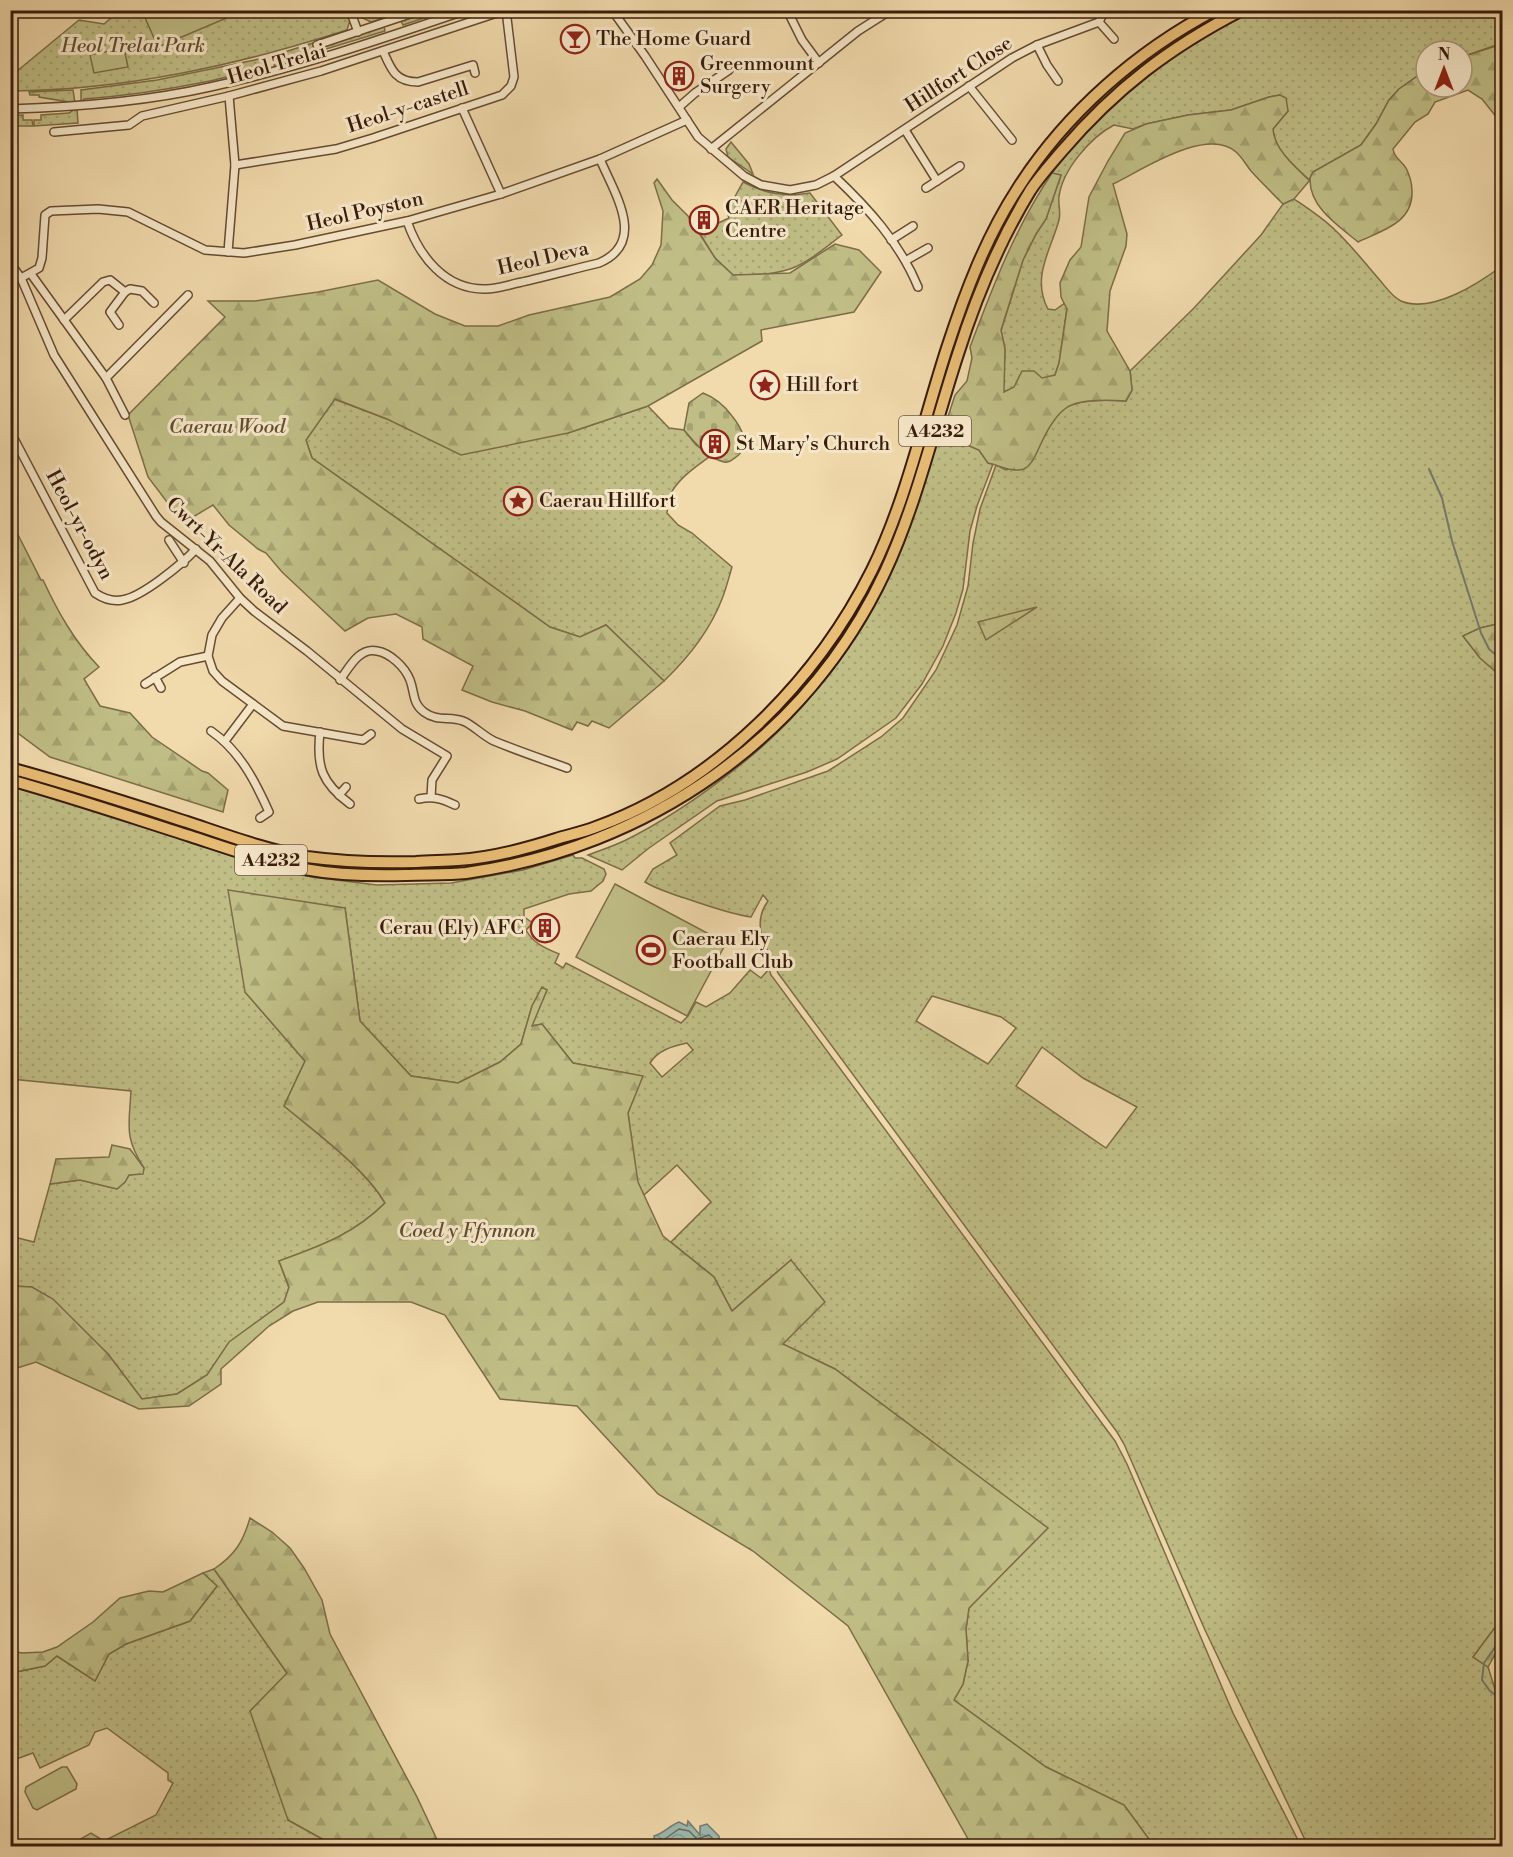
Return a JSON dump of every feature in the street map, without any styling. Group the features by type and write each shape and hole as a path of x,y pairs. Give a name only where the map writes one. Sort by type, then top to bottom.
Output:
{"main road":[{"name":"A4232","path":"10,768 84,788 242,840 307,857 381,863 462,860 534,846 598,826 678,785 715,761 766,716 800,681 846,616 873,568 896,508 963,300 982,255 1018,188 1040,158 1089,102 1165,40 1215,10"},
{"name":"A4232","path":"10,780 81,800 239,852 305,869 378,876 463,873 541,858 607,836 648,817 724,770 784,716 812,686 858,622 884,573 933,439 975,304 995,256 1032,188 1077,134 1122,88 1172,50 1242,10"}],"street":[{"path":"350,10 358,32"},
{"name":"Heol Trelai","path":"316,45 422,10"},
{"name":"Heol Trelai","path":"10,110 110,104 208,88 301,64 442,14 467,10"},
{"name":"Heol Trelai","path":"54,132 129,125 142,116 229,96 383,51 506,10"},
{"name":"Heol-y-castell","path":"236,165 336,149 502,95 511,86 514,77 506,10"},
{"name":"Hillfort Close","path":"612,10 698,137 744,176 761,185 790,190 802,189 834,176 1012,58 1037,45 1099,22"},
{"path":"787,10 802,40 819,63"},
{"path":"711,149 858,31 891,10"},
{"path":"1105,10 1099,22 1114,39"},
{"path":"1037,45 1052,66 1058,81"},
{"path":"383,51 395,74 402,80 410,82 418,82 473,65 475,73"},
{"path":"679,107 729,70 725,64"},
{"path":"969,86 1012,140"},
{"path":"228,252 236,165 229,96"},
{"path":"462,108 501,194"},
{"name":"Heol Poyston","path":"31,274 39,268 42,258 45,215 51,211 98,209 128,212 205,250 244,253 295,245 407,221 501,194 600,159 687,120"},
{"path":"905,130 937,181"},
{"name":"Heol Deva","path":"407,221 413,238 429,264 455,282 470,287 485,290 599,263 609,259 617,252 622,244 626,224 600,159"},
{"path":"926,188 960,166"},
{"path":"834,176 872,215 907,260 918,287"},
{"path":"891,240 913,226"},
{"path":"907,260 928,248"},
{"name":"Cwrt-Yr-Ala Road","path":"10,263 21,278 54,355 161,522 210,561 240,598 340,680 402,729 447,756 432,780 431,797"},
{"path":"21,278 31,274 106,378 125,415"},
{"path":"64,320 107,280 113,281 125,292"},
{"path":"119,325 110,312 125,292 137,289 154,303"},
{"path":"106,378 179,308 188,296"},
{"name":"Heol-yr-odyn","path":"10,431 95,593 113,601 132,598 184,563 196,549"},
{"name":"Cwrt-Yr-Ala Road","path":"169,540 184,563"},
{"path":"240,598 222,618 212,635 208,656 213,671 222,681 283,726 363,740 371,734"},
{"path":"340,680 359,655 366,651 379,651 403,668 410,680 416,703 433,718 464,721 492,740 567,768"},
{"path":"145,684 180,662 208,656"},
{"path":"155,677 161,688"},
{"path":"225,741 253,704"},
{"path":"211,731 225,741 246,766 269,812 260,818"},
{"path":"320,732 321,769 331,788 350,804"},
{"path":"539,768 542,759"},
{"path":"339,795 346,787"},
{"path":"419,799 431,797 443,799 455,806"}],"green space":[{"name":"Heol Trelai Park","path":"346,10 350,20 347,30 265,54 139,80 54,90 11,91 11,76 79,20 104,24 119,11"},
{"path":"142,11 243,11 158,47"},
{"path":"356,11 378,11 381,19 371,22 358,16"},
{"path":"433,11 433,15 403,25 401,21"},
{"path":"1255,11 1502,11 1502,43 1474,53 1474,39 1414,39 1414,78 1399,89 1389,100 1361,145 1313,172 1309,180 1281,151 1274,137 1273,129 1288,111 1280,95 1231,110 1188,115 1133,129 1114,125 1105,130 1079,155 1066,176 1059,197 1059,220 1044,264 1041,286 1048,309 1055,310 1065,303 1067,308 1059,363 1055,375 1003,392 1005,349 1001,331 1023,260 1046,219 1061,175 1052,173 1091,124 1135,84 1203,36"},
{"path":"384,26 385,31 277,64 275,69 272,56 313,43 315,49"},
{"path":"1502,44 1502,124 1482,99 1474,94 1474,53"},
{"path":"124,48 128,67 94,73 90,55"},
{"path":"264,58 269,70 160,90 84,99 81,103 81,90 157,80"},
{"path":"1414,78 1414,99 1443,99 1435,102 1428,114 1415,122 1393,149 1406,168 1412,191 1408,211 1395,224 1358,242 1334,223 1320,208 1311,190 1310,180 1294,199 1283,204 1236,152 1223,145 1208,144 1191,147 1156,161 1113,184 1127,234 1126,246 1110,291 1107,331 1130,371 1132,390 1126,401 1086,402 1066,408 1049,428 1031,464 1019,470 988,463 979,450 943,432 955,395 967,381 972,358 970,347 996,280 1016,236 1052,173 1061,175 1046,219 1023,260 1001,330 1005,349 1004,392 1014,387 1022,371 1034,371 1042,378 1055,375 1067,309 1061,297 1060,283 1070,260 1081,247 1089,197 1125,133 1146,124 1188,115 1231,110 1280,95 1286,98 1288,111 1273,129 1274,136 1286,157 1309,180 1313,172 1361,145 1389,100 1399,89"},
{"path":"73,90 75,103 30,95 29,92"},
{"path":"77,109 78,123 34,126 34,120 41,120 41,115 69,113"},
{"path":"23,115 23,120 32,120 33,126 11,126 11,116"},
{"path":"731,142 749,164 753,174 728,157 726,149"},
{"name":"Caerau Wood","path":"657,179 672,200 688,216 715,258 733,275 790,273 835,244 859,250 881,272 854,312 761,330 762,341 648,406 568,433 461,455 387,419 335,399 306,440 312,458 550,627 580,637 606,625 664,681 609,728 592,721 588,726 577,722 572,730 462,690 473,666 423,639 422,627 396,614 368,618 345,631 282,572 266,553 229,525 213,505 183,523 148,477 128,415 225,317 208,301 255,301 378,280 435,314 465,326 498,326 529,315 610,297 640,279 652,265 661,245 663,211 654,183"},
{"path":"743,182 776,194 810,193 842,235 811,258 790,269 769,274 733,275 715,258 699,232 729,218 725,206 733,200"},
{"path":"1294,199 1326,222 1352,248 1391,294 1401,301 1413,304 1441,300 1468,288 1502,266 1502,623 1480,628 1463,636 1480,658 1502,677 1502,1618 1473,1657 1488,1667 1502,1711 1502,1846 1308,1846 1205,1630 1124,1444 778,973 765,946 760,928 760,919 768,901 763,895 751,917 681,897 645,882 653,869 677,855 670,843 720,806 745,800 828,771 881,737 903,718 936,670 957,625 968,586 980,509 996,465 1006,470 1032,461 1053,422 1069,406 1089,401 1126,401 1132,390 1130,371 1194,308 1261,235 1283,204","holes":["932,996 1001,1017 1016,1028 988,1064 916,1021","1042,1047 1083,1078 1137,1107 1106,1148 1016,1086"]},
{"path":"703,393 723,405 735,420 743,436 741,453 729,462 718,460 707,453 684,430 689,403"},
{"path":"334,399 387,419 568,433 648,406 669,428 684,430 696,445 712,455 676,485 668,500 667,513 678,525 692,533 732,567 722,599 705,633 682,663 664,681 606,625 580,637 550,627 312,458 306,440"},
{"path":"939,431 979,450 988,463 993,464 970,531 963,589 956,613 943,646 922,684 896,718 837,759 807,772 717,801 649,848 622,870 588,855 626,840 701,795 774,736 812,695 854,638 889,577 911,524"},
{"path":"11,521 67,626 99,667 84,679 100,706 130,713 152,737 208,773 228,790 223,812 50,757 11,728"},
{"path":"1037,607 986,640 978,622"},
{"path":"1502,623 1502,677 1480,658 1463,636 1480,628"},
{"path":"11,786 46,795 257,864 312,877 377,885 451,883 523,870 573,855 575,858 582,858 604,869 606,874 603,881 591,891 569,894 524,909 524,917 533,923 526,930 529,935 540,945 559,954 555,963 563,968 566,963 681,1023 696,1002 706,1007 730,993 750,970 761,978 769,969 771,975 1115,1441 1127,1464 1233,1713 1301,1846 1154,1846 1124,1805 1046,1767 954,1700 963,1684 968,1661 966,1629 969,1608 1047,1528 835,1369 782,1344 791,1260 732,1311 714,1277 671,1242 711,1202 677,1165 644,1195 637,1182 628,1113 642,1076 573,1063 542,1024 531,1026 547,990 542,988 532,1006 521,1044 500,1062 458,1083 411,1076 360,1021 345,908 245,992 305,1061 284,1106 325,1139 365,1176 385,1203 348,1231 323,1244 279,1261 289,1288 284,1302 230,1342 207,1375 177,1394 142,1399 108,1354 32,1287 11,1286 10,1236 34,1242 50,1184 80,1180 117,1189 129,1175 142,1173 144,1168 133,1148 129,1131 131,1091 11,1079","holes":["687,1043 693,1050 662,1077 650,1063 666,1049"]},
{"name":"Caerau Ely Football Club","path":"615,884 726,943 687,1016 576,957"},
{"name":"Coed y Ffynnon","path":"228,890 345,908 360,1021 411,1076 458,1083 500,1062 521,1044 532,1006 542,987 547,990 532,1026 542,1024 573,1063 643,1076 628,1113 638,1182 663,1236 714,1277 732,1311 791,1260 825,1302 783,1344 835,1369 1048,1528 969,1608 966,1629 968,1661 963,1684 954,1700 1046,1767 1124,1805 1154,1846 972,1846 848,1626 753,1551 658,1494 577,1406 500,1399 445,1315 411,1302 318,1302 293,1311 269,1326 221,1369 221,1384 189,1406 139,1409 36,1362 11,1370 11,1286 32,1287 53,1299 108,1354 142,1399 177,1394 207,1375 229,1342 284,1302 289,1287 279,1261 348,1231 385,1203 353,1164 284,1106 305,1061 245,992"},
{"path":"112,1145 130,1149 144,1168 143,1174 129,1175 117,1189 80,1180 50,1184 56,1159 109,1157"},
{"path":"250,1518 272,1532 290,1548 304,1568 322,1600 330,1634 417,1797 440,1846 335,1846 288,1820 250,1711 287,1673 214,1569 237,1547"},
{"path":"214,1569 287,1673 288,1820 335,1846 68,1846 91,1833 104,1841 156,1815 173,1783 168,1780 168,1773 107,1728 95,1732 89,1745 40,1768 33,1753 11,1761 11,1673 45,1666 57,1656 95,1681 109,1654 126,1644 190,1621 217,1586 203,1573"},
{"path":"203,1573 217,1586 190,1621 126,1644 109,1654 95,1681 57,1656 45,1666 11,1673 11,1651 43,1652 57,1647 93,1622 120,1598 149,1591 163,1592"},
{"path":"1502,1618 1502,1642 1488,1667 1473,1657"},
{"path":"62,1767 67,1767 77,1784 76,1789 37,1810 33,1808 25,1792 26,1787"}],"water":[{"path":"688,1821 700,1835 700,1826 707,1824 719,1836 720,1846 655,1846 654,1836 679,1822 687,1826"}],"waterway":[{"path":"1429,469 1442,498 1452,541 1481,633 1489,649 1502,660"},
{"path":"1502,1637 1484,1663 1482,1680 1490,1691 1502,1700"}],"place":[{"name":"The Home Guard","path":"575,39"},
{"name":"Greenmount Surgery","path":"679,76"},
{"name":"CAER Heritage Centre","path":"704,220"},
{"name":"Hill fort","path":"765,385"},
{"name":"St Mary's Church","path":"715,444"},
{"name":"Caerau Hillfort","path":"518,501"},
{"name":"Cerau (Ely) AFC","path":"545,928"},
{"name":"Caerau Ely Football Club","path":"651,950"}]}
